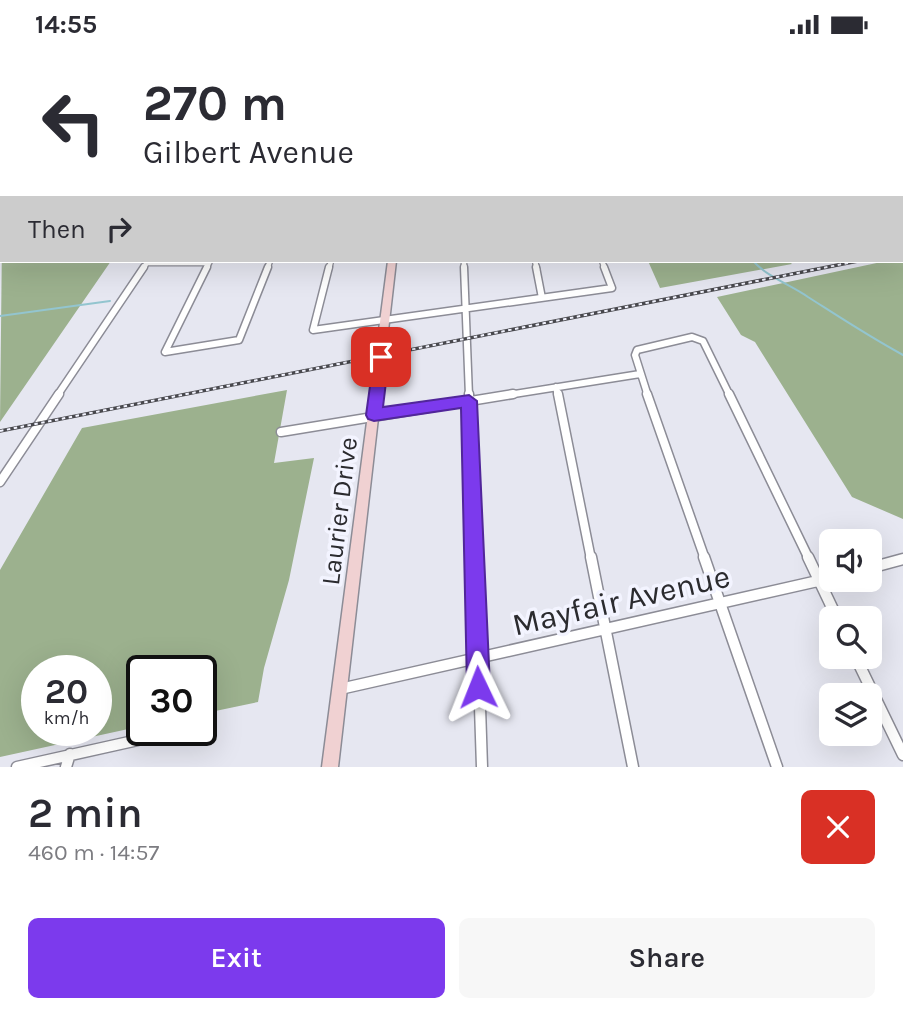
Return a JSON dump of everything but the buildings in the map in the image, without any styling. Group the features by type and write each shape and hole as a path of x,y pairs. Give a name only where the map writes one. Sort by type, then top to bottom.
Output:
{"street":[{"path":"1,479 147,263"},
{"path":"210,263 165,352 239,340 269,263"},
{"path":"330,263 313,330 612,288 603,263"},
{"name":"Laurier Drive","path":"330,767 393,263"},
{"path":"464,263 482,767"},
{"path":"535,263 542,298"},
{"path":"777,767 640,374 635,355 640,348 692,337 703,341 819,580"},
{"path":"281,432 640,374"},
{"path":"556,387 633,767"},
{"path":"882,565 903,559"},
{"name":"Mayfair Avenue","path":"339,689 605,631 819,580"},
{"path":"861,669 903,755"},
{"path":"17,767 126,742"},
{"path":"66,767 70,754"}],"green space":[{"path":"2,263 110,263 0,422"},
{"path":"649,263 792,264 660,288"},
{"path":"877,263 903,263 903,519 852,497 755,342 741,335 717,297"},
{"path":"287,390 274,463 314,458 289,580 264,668 258,702 217,711 217,655 126,655 126,729 112,733 112,655 21,655 21,746 50,746 0,757 0,570 82,428"}],"waterway":[{"path":"755,263 903,355"},
{"path":"0,316 110,301"}],"railway":[{"path":"0,431 848,263"}],"route":[{"path":"381,357 374,415 469,401 478,687"}]}
